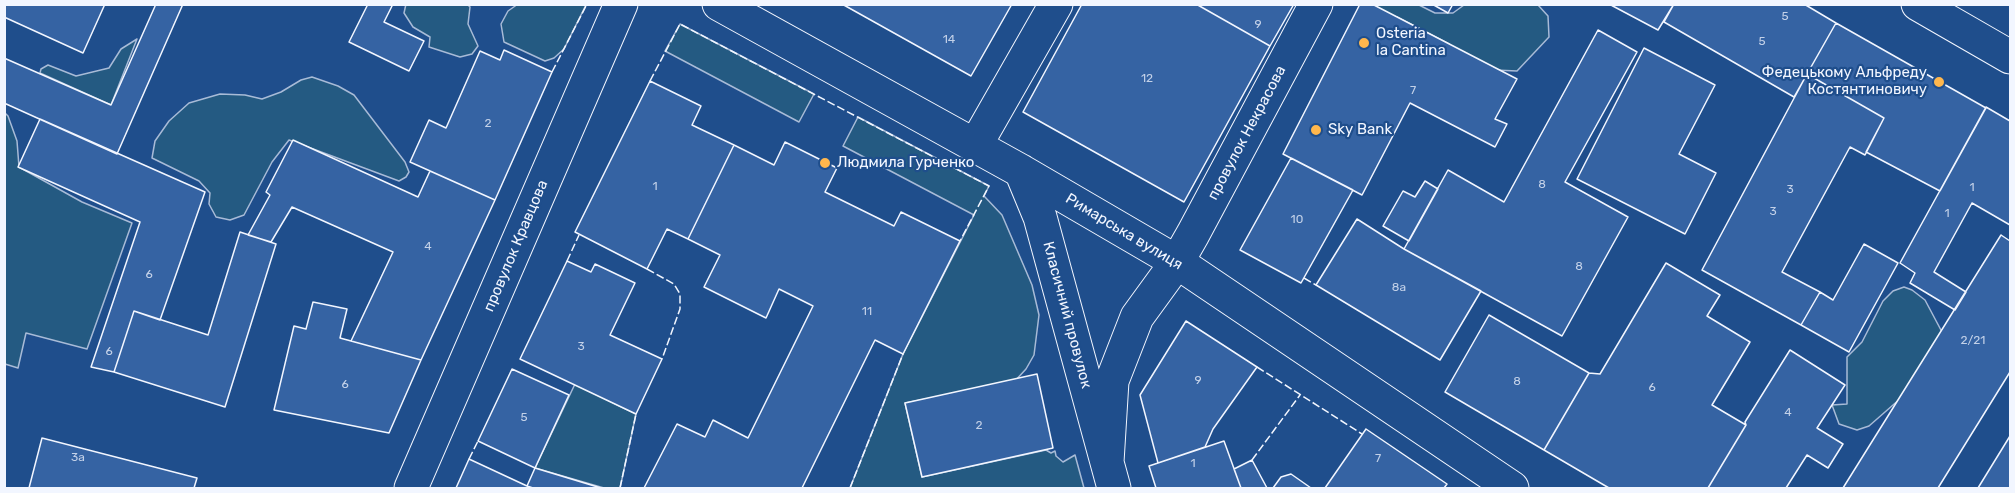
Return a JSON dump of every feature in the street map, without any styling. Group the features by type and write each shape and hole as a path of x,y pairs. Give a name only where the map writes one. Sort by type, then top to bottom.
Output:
{"street":[{"name":"провулок Кравцова","path":"411,489 621,4"},
{"name":"Римарська вулиця","path":"719,4 1021,171 1176,262 1512,489"},
{"path":"975,146 1056,4"},
{"name":"провулок Некрасова","path":"1176,262 1316,4"},
{"path":"1918,4 2010,57"},
{"name":"Класичний провулок","path":"1021,171 1040,217 1110,475"},
{"name":"Класичний провулок","path":"1110,475 1112,381 1137,317 1176,262"}],"shaded area":[{"path":"406,4 468,5 470,7 468,24 478,46 472,54 460,57 429,47 430,37 413,27 404,13"},
{"path":"518,4 586,5 564,49 554,58 545,61 504,42 501,24 508,11"},
{"path":"1376,4 1419,5 1435,13 1453,13 1464,5 1538,5 1548,16 1549,37 1517,71 1495,70 1470,64 1449,44 1397,17 1374,12"},
{"path":"680,24 814,94 799,122 665,51"},
{"path":"137,39 111,105 40,73 41,69 48,65 76,76 109,68 121,49"},
{"path":"312,77 338,86 354,95 405,162 409,172 406,177 399,181 289,140 272,162 244,215 230,220 216,217 209,204 210,193 199,181 152,158 155,141 169,121 189,103 220,94 245,95 262,99"},
{"path":"4,112 8,116 17,141 19,167 82,202 132,223 87,349 26,333 18,368 5,364"},
{"path":"858,117 989,186 984,196 1002,215 1032,285 1039,315 1034,355 1026,369 1014,382 905,403 922,477 1046,450 1051,453 1055,451 1056,456 1063,462 1075,455 1084,488 850,488 903,354 974,215 843,146"},
{"path":"1904,287 1925,300 1942,332 1901,398 1869,426 1857,430 1839,424 1832,405 1847,404 1847,357 1862,342 1883,301 1893,291"},
{"path":"575,384 636,414 620,488 604,488 535,468"}],"building":[{"path":"4,4 105,4 83,53 4,17"},
{"path":"156,4 183,4 117,154 4,103 4,58 111,105"},
{"path":"368,4 393,4 384,22 424,41 409,71 349,42"},
{"path":"842,4 1012,4 971,76"},
{"path":"1082,4 1196,4 1270,46 1184,202 1023,112"},
{"path":"1196,4 1294,4 1270,46"},
{"path":"1360,4 1372,4 1517,79 1495,119 1507,124 1495,147 1410,103 1362,195 1283,154"},
{"path":"1432,4 1453,4 1448,13"},
{"path":"1609,4 1674,4 1658,30"},
{"path":"1674,4 1804,4 1836,23 1794,97 1664,22"},
{"path":"1836,23 1986,108 1940,191 1866,152 1884,118 1807,74"},
{"path":"1598,30 1637,52 1565,182 1628,217 1562,336 1404,249 1448,170 1504,202"},
{"path":"1644,48 1715,85 1679,154 1716,173 1685,234 1577,179"},
{"path":"504,50 552,72 495,200 410,162 429,120 446,128 480,51 500,60"},
{"path":"1807,74 1884,118 1865,155 1850,147 1782,272 1820,292 1801,325 1702,270"},
{"path":"650,81 701,106 692,125 734,145 688,239 667,229 647,269 575,232"},
{"path":"1986,107 2010,121 2010,225 1972,203 1934,272 1966,292 1955,310 1910,283 1915,273 1900,263"},
{"path":"40,119 205,192 160,320 134,311 114,372 91,367 140,222 18,167"},
{"path":"293,140 418,197 430,171 495,200 421,360 351,341 393,252 292,207 271,242 248,235 270,195 266,192"},
{"path":"785,142 837,168 825,192 894,226 901,212 960,241 903,354 875,340 802,488 644,488 677,424 705,437 713,420 748,438 813,306 779,289 766,318 704,287 720,255 688,239 734,145 774,165"},
{"path":"1291,158 1353,190 1301,283 1240,250"},
{"path":"1425,181 1438,189 1409,241 1383,226 1403,191 1415,197"},
{"path":"1357,219 1404,249 1481,291 1440,360 1316,285"},
{"path":"240,232 276,244 225,407 114,372 134,311 208,335"},
{"path":"2001,235 2010,241 2010,372 1938,488 1843,488"},
{"path":"1864,244 1898,263 1849,352 1801,325 1820,292 1833,300"},
{"path":"567,261 591,272 595,264 635,283 610,335 662,359 636,414 520,359"},
{"path":"1666,263 1720,295 1707,316 1750,342 1712,405 1746,425 1708,488 1609,488 1544,450 1589,373 1600,374"},
{"path":"313,302 347,309 340,338 421,360 389,433 274,410 294,326 306,329"},
{"path":"1489,315 1589,373 1544,450 1445,392"},
{"path":"1186,321 1257,367 1213,429 1205,447 1158,463 1140,395"},
{"path":"1790,350 1845,385 1817,428 1843,444 1828,468 1807,455 1786,488 1708,488 1746,425 1745,422"},
{"path":"512,369 569,395 535,468 478,441"},
{"path":"1037,374 1053,448 922,477 905,403"},
{"path":"1366,429 1447,484 1444,488 1325,488"},
{"path":"2010,436 2010,488 1978,488"},
{"path":"42,438 197,478 194,488 29,488"},
{"path":"1224,441 1241,488 1156,488 1149,466"},
{"path":"469,459 527,486 533,488 456,488"},
{"path":"1252,460 1267,488 1241,488 1234,469"},
{"path":"535,468 601,488 533,488 527,486"},
{"path":"1291,474 1311,488 1273,488 1281,477"}],"fence":[{"path":"552,72 587,4"},
{"path":"650,81 680,24 989,186 960,241"},
{"path":"567,261 579,235"},
{"path":"647,269 674,284 680,294 680,309 662,359"},
{"path":"1304,278 1316,285"},
{"path":"850,488 903,354"},
{"path":"1257,367 1362,434"},
{"path":"1252,460 1300,395"},
{"path":"620,488 636,414"},
{"path":"469,459 478,441"}],"place":[{"name":"Osteria la Cantina","path":"1364,43"},
{"name":"Федецькому Альфреду Костянтиновичу","path":"1939,82"},
{"name":"Sky Bank","path":"1316,130"},
{"name":"Людмила Гурченко","path":"825,163"}]}
